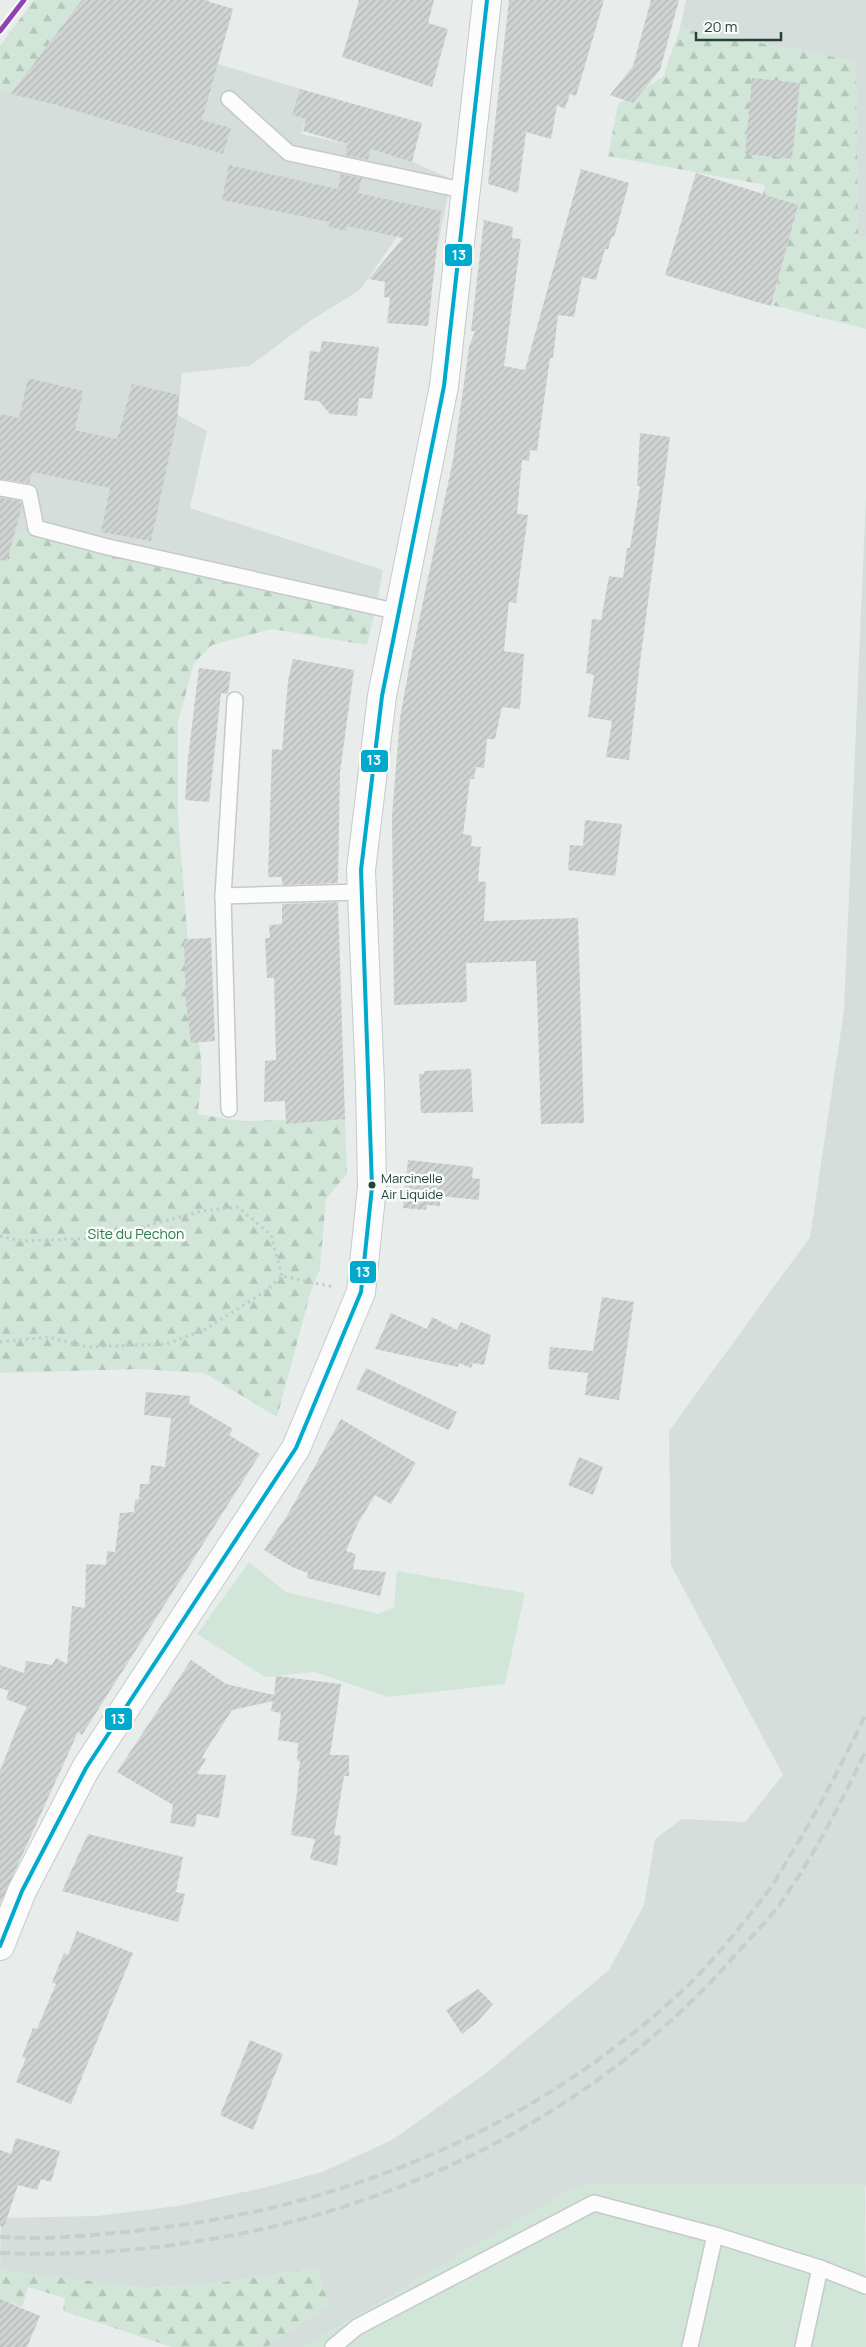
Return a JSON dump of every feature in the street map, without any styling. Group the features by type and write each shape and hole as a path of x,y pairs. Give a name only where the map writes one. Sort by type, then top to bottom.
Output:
{"street":[{"path":"0,1946 22,1891 86,1768 296,1448 361,1292 372,1187 370,1083 361,870 382,696 444,386 452,298 487,0"}],"lane":[{"path":"229,100 289,153 466,191"},
{"path":"0,488 29,492 36,528 108,547 399,612"},
{"path":"229,1109 223,896 235,700"},
{"path":"223,896 361,892"},
{"path":"333,2347 357,2327 594,2203 715,2235 820,2268 866,2286"},
{"path":"690,2347 715,2235"},
{"path":"803,2347 820,2268"}],"path":[{"path":"0,1236 21,1241 100,1238 202,1211 238,1207 271,1235 282,1276"},
{"path":"282,1276 361,1292"},
{"path":"0,1342 49,1337 87,1347 167,1344 206,1329 267,1290 282,1276"}],"shaded area":[{"path":"76,0 209,0 208,2 233,9 218,64 314,93 301,134 371,149 411,161 451,179 438,245 397,237 360,290 310,321 250,366 182,373 178,415 207,431 190,508 383,570 375,612 37,528 14,537 0,534 0,83"},
{"path":"686,0 866,0 866,236 858,237 856,61 680,28"},
{"path":"866,494 866,2188 865,2184 597,2184 570,2190 304,2347 266,2347 328,2305 317,2268 217,2283 146,2288 0,2271 1,2218 96,2216 177,2206 259,2189 322,2172 392,2140 486,2073 609,1970 644,1905 655,1839 682,1819 745,1822 783,1775 671,1565 669,1431 810,1237 844,1010"}],"green space":[{"path":"34,0 82,0 12,92 0,94 0,46"},
{"path":"680,28 856,61 858,236 866,236 866,329 772,305 797,205 763,194 765,185 608,156 618,104 663,77"},
{"name":"Site du Pechon","path":"36,528 375,612 367,645 272,629 212,645 194,663 178,722 178,816 189,956 202,1068 198,1114 239,1121 345,1119 347,1174 326,1199 320,1268 311,1291 277,1417 204,1373 139,1369 0,1373 0,534 14,537"},
{"path":"249,1562 286,1592 379,1614 394,1607 397,1571 525,1593 505,1684 388,1697 315,1672 265,1677 197,1634"},
{"path":"597,2184 865,2184 866,2347 304,2347 570,2190"},
{"path":"317,2268 329,2305 266,2347 172,2347 63,2311 65,2298 28,2287 22,2307 0,2300 0,2270 146,2288 217,2283"}],"building":[{"path":"82,0 204,0 233,9 202,120 231,128 223,154 53,104 11,94"},
{"path":"359,0 434,0 428,23 448,29 432,87 342,57"},
{"path":"509,0 604,0 576,96 570,94 565,109 557,105 551,139 526,132 518,193 488,184"},
{"path":"651,0 679,0 660,70 633,103 610,95 633,66"},
{"path":"752,78 800,83 792,159 745,154"},
{"path":"300,89 422,123 412,162 371,149 368,160 345,155 348,144 303,131 306,119 292,115"},
{"path":"229,165 338,189 341,174 362,178 358,193 441,211 428,326 387,323 390,298 384,297 385,282 369,279 403,238 347,226 346,231 329,227 330,222 222,200"},
{"path":"581,169 629,183 614,237 612,236 608,249 605,249 596,280 582,277 574,317 558,315 553,358 550,358 537,451 530,450 529,461 522,460 517,514 528,515 516,603 509,602 504,651 524,654 520,709 502,707 495,739 487,739 484,768 476,767 474,779 470,779 463,834 472,836 471,846 481,847 478,881 486,882 484,921 578,918 584,1123 541,1124 536,961 466,963 467,1002 394,1005 392,816 400,718 453,460 469,347 475,331 471,331 484,220 513,227 512,238 521,239 504,366 525,370"},
{"path":"696,173 798,205 771,306 665,275"},
{"path":"322,341 379,347 372,399 359,398 357,416 330,414 319,401 304,400 310,351 320,352"},
{"path":"28,378 83,391 75,430 117,439 132,384 179,395 177,420 151,541 101,532 110,488 32,472 29,483 0,479 0,414 19,418"},
{"path":"640,433 670,437 629,760 606,757 612,721 588,717 594,675 586,673 592,619 601,620 609,576 623,578 627,548 630,548 640,486 637,486"},
{"path":"0,498 21,501 22,506 7,561 0,560"},
{"path":"293,659 354,670 340,772 338,883 282,885 282,877 268,877 272,749 282,750 288,681"},
{"path":"199,668 231,672 228,694 221,693 209,802 185,800"},
{"path":"585,820 622,824 615,876 568,870 570,845 583,846"},
{"path":"338,902 345,1119 286,1124 285,1101 264,1102 265,1061 276,1060 274,978 267,978 265,938 270,938 269,925 282,924 282,904"},
{"path":"211,938 215,1041 191,1043 186,1002 184,939"},
{"path":"471,1069 473,1112 421,1113 419,1074 424,1074 424,1071"},
{"path":"408,1160 473,1167 472,1178 480,1179 479,1200 440,1196 440,1206 427,1205 426,1210 403,1208"},
{"path":"602,1297 634,1302 619,1400 585,1395 588,1373 548,1369 550,1347 593,1351"},
{"path":"391,1313 427,1329 432,1317 457,1330 461,1322 491,1335 484,1365 473,1363 471,1368 459,1363 458,1367 375,1349"},
{"path":"366,1368 457,1412 449,1430 356,1389"},
{"path":"146,1392 190,1396 189,1403 233,1429 229,1435 260,1454 82,1735 78,1732 0,1904 0,1771 19,1722 27,1707 6,1699 9,1691 0,1688 0,1665 24,1673 26,1661 52,1665 56,1658 67,1664 72,1606 85,1608 86,1564 106,1565 107,1551 115,1552 120,1513 134,1512 135,1500 139,1499 140,1484 149,1484 151,1465 165,1467 171,1418 144,1415"},
{"path":"341,1419 416,1463 391,1504 375,1495 357,1525 346,1551 356,1554 353,1569 386,1572 380,1596 307,1578 308,1573 292,1567 264,1550 288,1514"},
{"path":"579,1457 603,1467 593,1495 568,1485"},
{"path":"191,1660 226,1684 274,1695 276,1676 341,1684 330,1755 349,1755 349,1776 344,1776 334,1835 341,1836 337,1866 310,1859 315,1839 291,1835 300,1761 297,1761 298,1743 278,1740 281,1713 271,1711 273,1701 232,1710 202,1757 206,1759 197,1774 226,1775 219,1818 197,1814 195,1827 170,1823 173,1805 117,1772"},
{"path":"88,1834 183,1857 176,1892 185,1894 178,1922 62,1891"},
{"path":"77,1931 133,1953 71,2104 16,2082 26,2058 22,2057 33,2028 37,2029 56,1984 52,1982 64,1953 68,1955"},
{"path":"478,1989 493,2004 477,2022 462,2034 446,2010"},
{"path":"250,2040 283,2054 253,2130 220,2115"},
{"path":"16,2138 60,2151 51,2182 41,2179 37,2190 18,2185 4,2227 0,2226 0,2150 11,2154"},
{"path":"0,2299 40,2316 27,2347 0,2347"}],"railway":[{"path":"0,2237 76,2236 151,2229 225,2218 297,2201 367,2180 435,2153 501,2121 564,2083 624,2040 681,1992 734,1934 777,1878 839,1769 866,1714"},
{"path":"0,2253 103,2252 205,2240 306,2218 404,2185 497,2142 584,2089 665,2026 738,1952 780,1904 804,1867 837,1809 866,1750"}],"transit line":[{"path":"0,31 24,0"},
{"name":"13","path":"0,1946 22,1891 86,1768 296,1448 361,1292 372,1187 361,870 382,696 444,386 487,0"}],"place":[{"name":"Marcinelle Air Liquide","path":"372,1185"}]}
